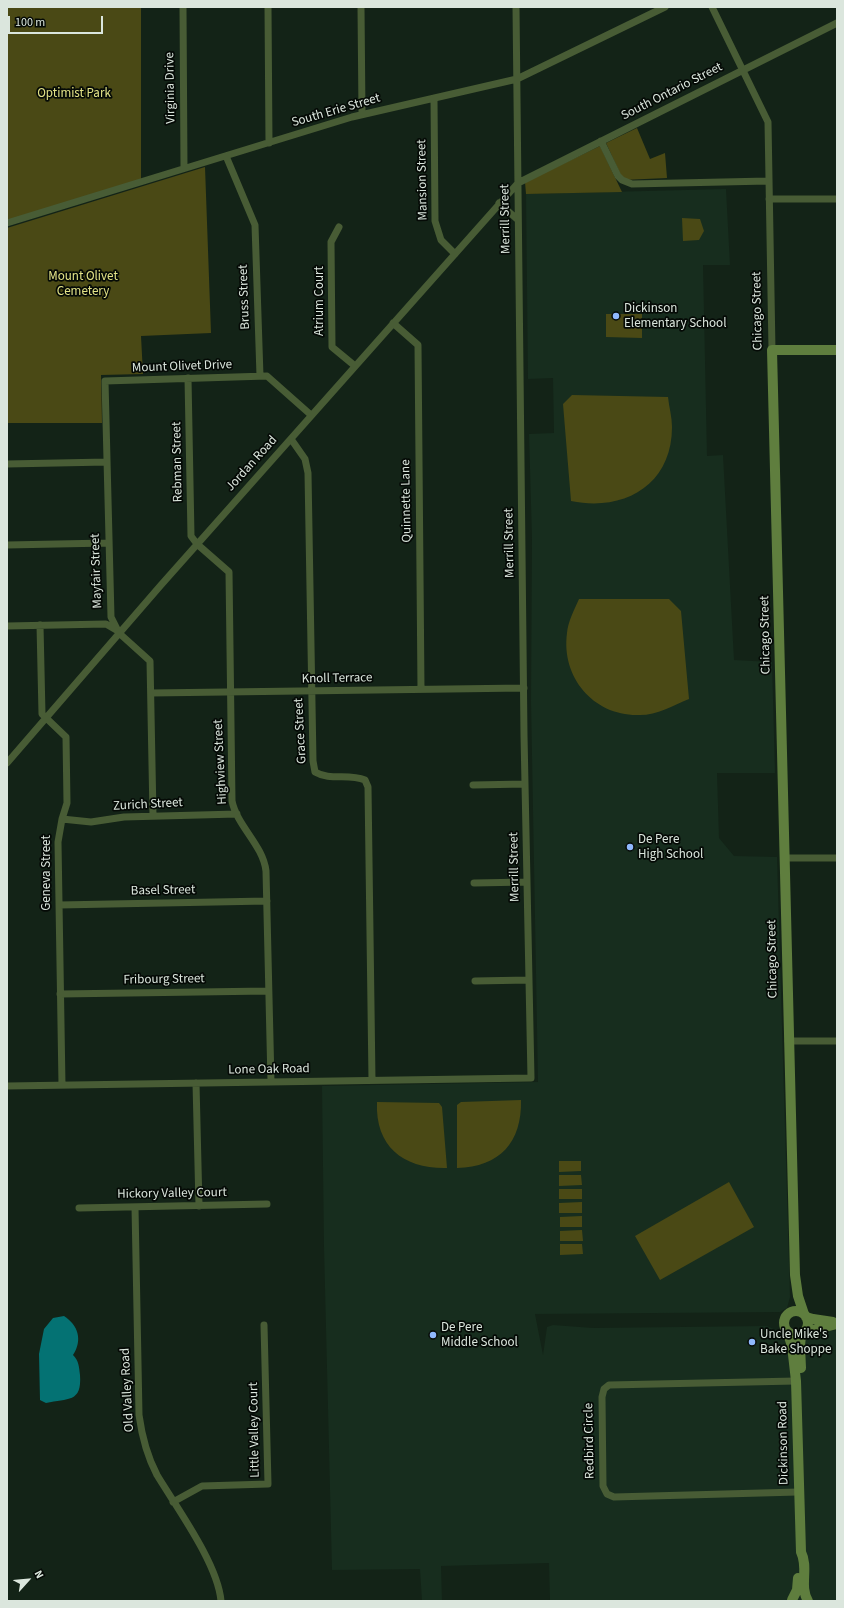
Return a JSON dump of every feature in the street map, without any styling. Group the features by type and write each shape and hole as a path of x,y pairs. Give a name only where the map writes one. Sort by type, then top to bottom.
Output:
{"street":[{"name":"Virginia Drive","path":"183,7 184,168"},
{"path":"268,7 269,143"},
{"path":"361,7 362,114"},
{"name":"Merrill Street","path":"516,7 525,784 531,1078"},
{"name":"South Erie Street","path":"7,223 362,114 517,79 665,7"},
{"name":"Chicago Street","path":"712,7 768,122 768,181 794,1275 791,1302 787,1314"},
{"name":"South Ontario Street","path":"518,183 837,23"},
{"name":"Mansion Street","path":"434,98 435,221 442,240 454,254"},
{"path":"601,141 618,176 622,180 632,184 768,181"},
{"name":"Bruss Street","path":"226,156 255,225 260,376"},
{"name":"Jordan Road","path":"7,763 197,544 518,183"},
{"path":"769,199 837,199"},
{"path":"499,203 518,220"},
{"name":"Atrium Court","path":"339,227 331,242 332,347 355,366"},
{"name":"Quinnette Lane","path":"393,324 418,345 421,689"},
{"path":"772,350 837,350"},
{"path":"260,376 267,376 311,415"},
{"name":"Mount Olivet Drive","path":"105,381 260,376"},
{"name":"Rebman Street","path":"188,378 191,536 197,544"},
{"name":"Mayfair Street","path":"105,381 111,617 119,633 150,661 153,816"},
{"name":"Grace Street","path":"291,439 305,459 308,473 311,691 313,762 315,772 321,776 358,777 365,780 368,787 372,1080"},
{"path":"7,464 106,462"},
{"path":"7,545 108,543"},
{"name":"Highview Street","path":"197,544 228,572 232,801 237,814 264,860 266,871 271,1082"},
{"path":"7,626 106,624 119,633"},
{"path":"40,625 42,714 46,719"},
{"name":"Knoll Terrace","path":"151,693 524,688"},
{"name":"Geneva Street","path":"46,719 66,737 67,803 62,819 58,842 62,1085"},
{"path":"473,785 525,784"},
{"name":"Zurich Street","path":"62,819 91,822 124,816 237,814"},
{"path":"784,858 837,858"},
{"path":"474,883 527,882"},
{"name":"Basel Street","path":"59,905 267,901"},
{"path":"475,981 529,980"},
{"name":"Fribourg Street","path":"60,994 268,991"},
{"path":"788,1041 837,1041"},
{"name":"Lone Oak Road","path":"7,1086 531,1078"},
{"path":"196,1083 199,1206"},
{"name":"Hickory Valley Court","path":"79,1208 267,1204"},
{"name":"Old Valley Road","path":"135,1207 139,1415 141,1433 150,1462 211,1566 218,1586 221,1601"},
{"name":"Chicago Street","path":"794,1275 798,1296 805,1315"},
{"path":"794,1311 818,1320 837,1323 795,1336 788,1334 783,1323 787,1314 794,1311"},
{"path":"796,1381 801,1370 800,1346 803,1333 808,1325 805,1315"},
{"name":"Little Valley Court","path":"173,1502 202,1486 268,1484 264,1325"},
{"name":"Dickinson Road","path":"788,1334 792,1346 796,1381 798,1492 801,1552 805,1560 804,1586 808,1601"},
{"name":"Redbird Circle","path":"796,1381 610,1385 604,1389 602,1397 603,1486 607,1494 614,1497 798,1492"},
{"name":"Dickinson Road","path":"791,1600 798,1587 798,1558 801,1552"},
{"path":"791,1600 798,1597 808,1601"}],"shaded area":[{"path":"726,189 730,265 703,265 707,456 723,455 734,660 772,662 775,773 717,773 719,838 734,856 777,857 790,1297 787,1308 780,1312 535,1314 543,1355 547,1327 553,1325 593,1328 767,1326 778,1331 785,1338 800,1340 818,1332 837,1330 837,1601 550,1601 549,1563 441,1566 442,1601 422,1601 420,1569 332,1570 324,1247 322,1086 538,1082 531,701 532,538 529,434 554,433 553,378 528,379 526,194"}],"green space":[{"name":"Optimist Park","path":"7,7 141,7 141,181 7,223"},
{"path":"637,128 650,159 665,153 667,178 623,180 606,143"},
{"path":"600,146 622,192 526,194 525,182"},
{"name":"Mount Olivet Cemetery","path":"205,167 211,333 141,336 143,374 101,375 102,423 7,423 7,228"},
{"path":"682,218 700,219 704,231 699,240 683,241"},
{"path":"606,314 642,314 642,338 606,337"},
{"path":"572,395 668,397 672,423 670,447 664,465 654,479 641,490 626,498 609,502 591,503 571,501 563,404"},
{"path":"579,599 669,599 681,611 689,699 664,710 644,715 621,713 594,701 583,690 575,678 569,664 566,649 569,625"},
{"path":"521,1100 517,1128 513,1140 506,1149 485,1163 472,1167 457,1168 457,1105 461,1102"},
{"path":"377,1102 439,1103 442,1107 447,1168 418,1164 405,1159 395,1152 387,1143 381,1131"},
{"path":"559,1161 581,1161 581,1171 559,1172"},
{"path":"559,1175 581,1175 582,1185 559,1186"},
{"path":"729,1182 754,1227 660,1280 635,1236"},
{"path":"559,1189 582,1189 582,1199 559,1199"},
{"path":"582,1202 582,1213 559,1213 559,1203"},
{"path":"582,1216 582,1227 560,1227 560,1217"},
{"path":"582,1230 583,1241 560,1241 560,1231"},
{"path":"560,1244 582,1244 583,1254 560,1255"}],"water":[{"path":"64,1316 73,1324 78,1333 78,1344 73,1355 78,1364 80,1375 79,1390 72,1398 46,1403 40,1400 39,1354 44,1329 53,1318"}],"place":[{"name":"Dickinson Elementary School","path":"616,316"},
{"name":"De Pere High School","path":"630,847"},
{"name":"De Pere Middle School","path":"433,1335"},
{"name":"Uncle Mike's Bake Shoppe","path":"752,1342"}]}
